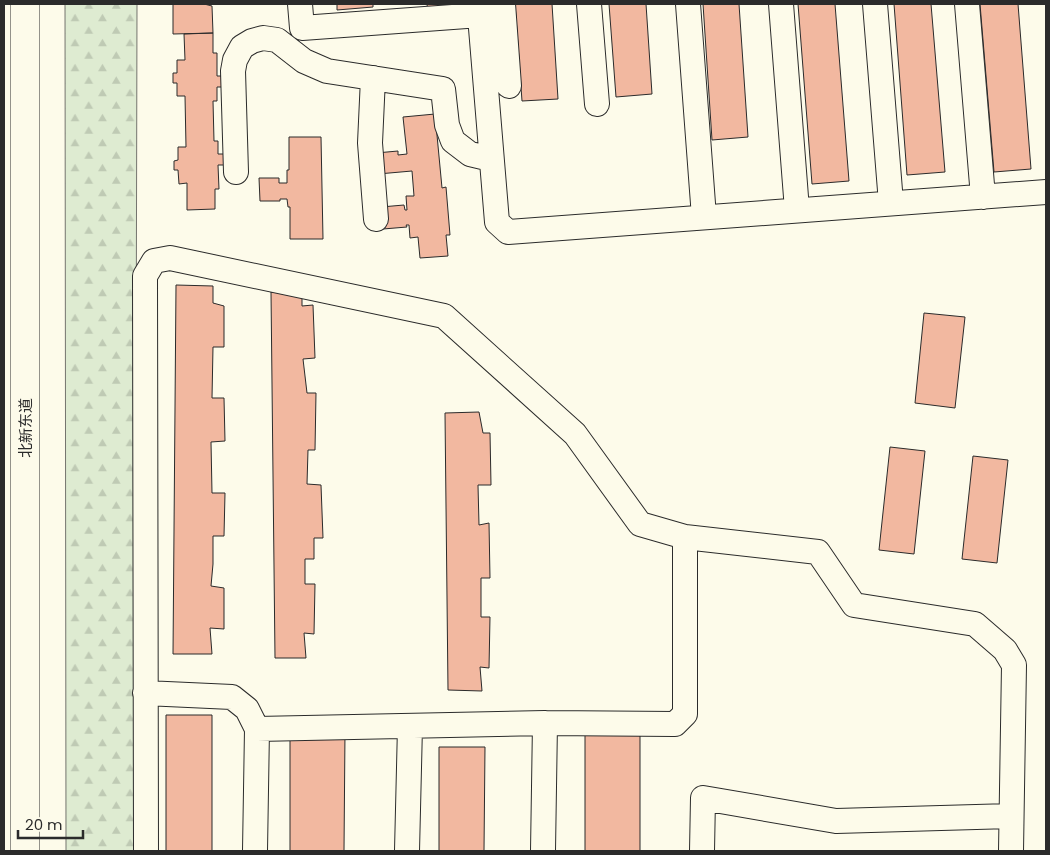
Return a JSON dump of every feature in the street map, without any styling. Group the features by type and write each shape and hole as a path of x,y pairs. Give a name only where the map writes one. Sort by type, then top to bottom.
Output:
{"main road":[{"name":"北新东道","path":"25,4 25,851"}],"street":[{"path":"300,4 302,28 404,12 479,10 497,222 508,232 1046,192"},
{"path":"503,4 509,86"},
{"path":"590,4 597,104"},
{"path":"688,4 704,217"},
{"path":"781,4 797,210"},
{"path":"875,4 890,203"},
{"path":"967,4 982,197"},
{"path":"236,172 235,60 242,48 252,41 263,38 277,40 304,61 327,71 444,89 447,125 453,141 470,154 492,158"},
{"path":"373,78 370,143 376,219"},
{"path":"146,851 145,276 154,261 170,258 444,316 575,434 640,524 685,537 818,552 854,605 975,624 1005,650 1014,665 1011,851"},
{"path":"257,729 545,723 675,724 685,714 685,537"},
{"path":"146,693 232,697 247,709 257,729 255,851"},
{"path":"543,851 545,723"},
{"path":"407,851 410,726"},
{"path":"702,851 702,798 836,821 1011,816"}],"green space":[{"path":"65,4 137,4 135,851 66,851"}],"building":[{"path":"173,4 204,4 212,6 213,33 173,34"},
{"path":"337,4 373,4 373,7 337,10"},
{"path":"427,4 464,4 465,10 428,13"},
{"path":"515,4 552,4 558,99 522,101"},
{"path":"609,4 646,4 652,94 616,97"},
{"path":"703,4 739,4 748,137 712,140"},
{"path":"798,4 835,4 849,181 812,184"},
{"path":"894,4 931,4 945,172 907,175"},
{"path":"980,4 1018,4 1031,169 994,172"},
{"path":"213,33 213,53 217,53 217,76 228,76 228,87 217,87 217,101 213,101 214,141 218,141 218,154 229,154 230,165 218,165 219,189 215,189 215,209 187,210 187,183 179,184 178,170 174,170 174,161 178,160 178,147 186,147 185,96 177,96 177,83 173,83 173,73 177,73 177,60 185,60 184,34"},
{"path":"435,114 442,188 446,187 450,235 446,235 448,256 420,258 418,237 410,238 409,225 406,225 407,227 383,229 381,207 404,205 405,210 407,210 406,196 414,196 412,171 378,174 376,153 398,151 398,155 407,154 403,117"},
{"path":"289,137 321,137 323,239 290,239 290,207 288,207 287,199 260,201 259,178 279,178 279,183 287,183"},
{"path":"176,285 213,286 213,303 224,306 224,347 213,347 212,398 224,398 225,441 211,442 212,493 225,493 224,536 213,536 211,586 224,588 224,629 210,628 212,654 173,654"},
{"path":"271,292 302,294 302,306 313,305 315,358 303,359 307,393 316,393 315,450 308,450 307,484 321,485 323,538 314,538 314,559 305,559 305,584 315,584 314,634 304,633 306,658 275,658"},
{"path":"924,313 965,317 955,408 915,403"},
{"path":"479,412 483,433 490,433 491,485 478,485 479,525 489,523 490,578 481,578 481,617 490,617 489,668 480,667 482,691 448,690 445,413"},
{"path":"890,447 925,451 914,554 879,550"},
{"path":"973,456 1008,460 997,563 962,559"},
{"path":"166,715 212,715 212,851 166,851"},
{"path":"290,732 345,732 344,851 290,851"},
{"path":"585,734 640,734 640,851 585,851"},
{"path":"439,747 485,747 484,851 439,851"}]}
